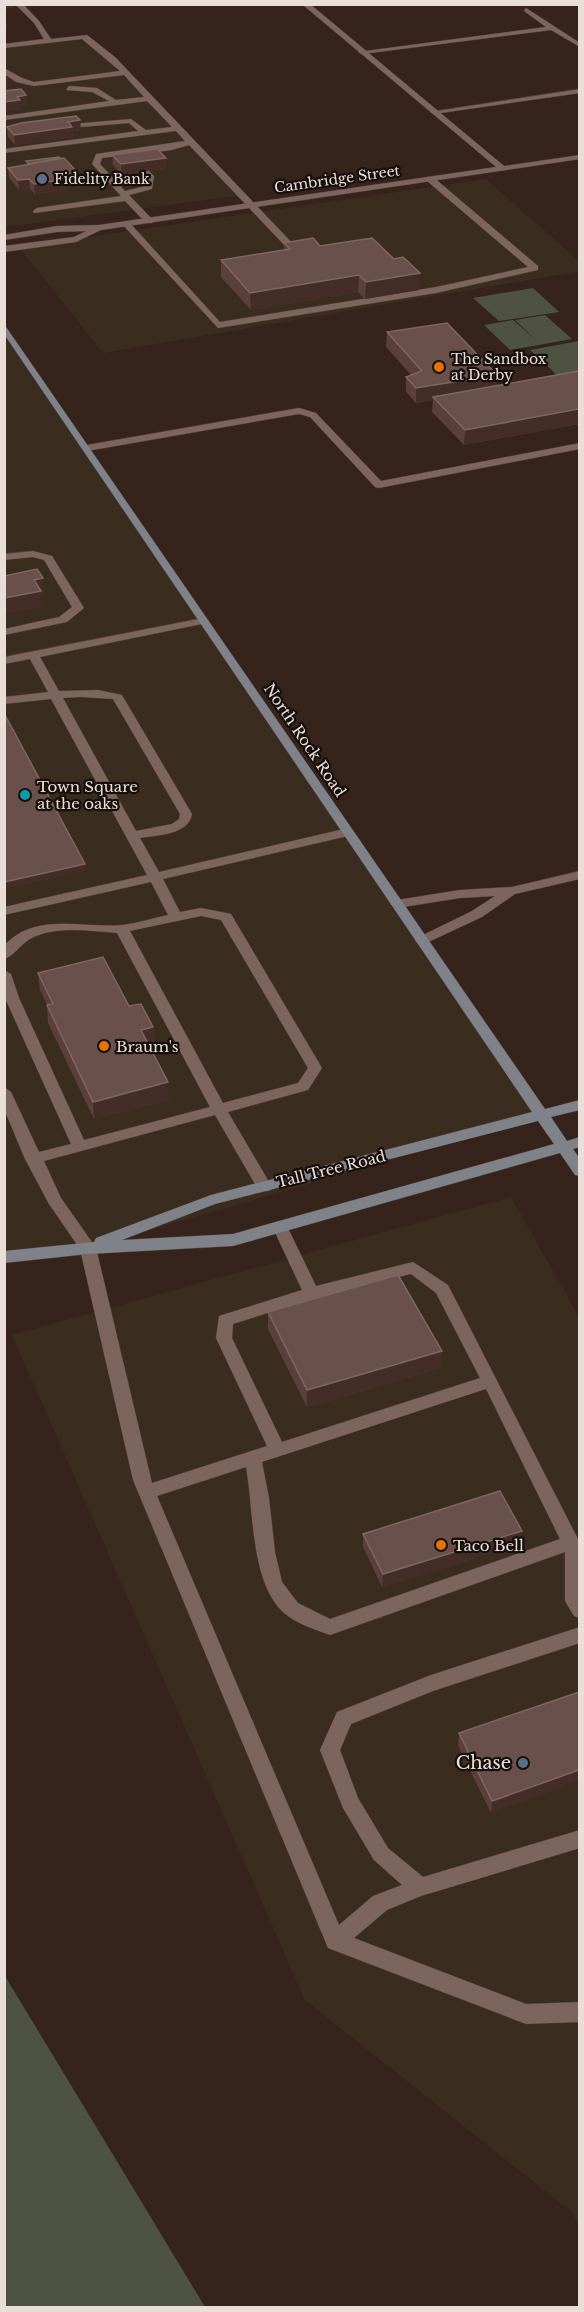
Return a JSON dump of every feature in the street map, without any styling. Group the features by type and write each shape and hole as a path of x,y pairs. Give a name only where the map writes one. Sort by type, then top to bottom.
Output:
{"main road":[{"name":"North Rock Road","path":"4,327 579,1171"},
{"name":"Tall Tree Road","path":"88,1248 211,1200 579,1106"},
{"name":"Tall Tree Road","path":"4,1257 88,1248 233,1240 579,1142"}],"street":[{"path":"18,4 37,22 48,40"},
{"path":"305,4 502,168"},
{"path":"526,10 578,45"},
{"path":"362,52 552,28"},
{"path":"4,46 84,37 150,98 293,249"},
{"path":"4,70 19,81 34,84 125,73"},
{"path":"27,93 86,88 111,98 115,104"},
{"path":"434,112 579,92"},
{"path":"4,118 150,98"},
{"path":"48,129 131,121 145,133"},
{"path":"9,151 179,128"},
{"path":"99,156 192,142"},
{"path":"99,156 171,148 177,144"},
{"path":"37,211 124,196 149,187 150,176 129,154"},
{"path":"99,156 96,164 149,221"},
{"name":"Cambridge Street","path":"4,238 57,229 99,228 149,221 579,157"},
{"path":"126,224 218,325 436,290 534,268 430,179"},
{"name":"Cambridge Street","path":"4,249 76,239 99,228"},
{"path":"87,448 299,411 313,414 379,485 579,446"},
{"path":"4,557 33,554 48,558 78,608 63,620 4,632"},
{"path":"4,661 203,621"},
{"path":"33,655 176,917"},
{"path":"4,701 96,693 112,693 118,697 186,814 185,820 176,827 132,836"},
{"path":"4,911 348,832"},
{"path":"397,904 460,894 512,891 579,875"},
{"path":"422,941 477,914 512,891"},
{"path":"4,955 10,946 25,936 45,930 63,927 122,929 201,912 226,917 315,1068 303,1087 33,1159"},
{"path":"122,929 219,1109 264,1187"},
{"path":"5,977 79,1146"},
{"path":"4,1092 33,1159 54,1200 88,1248 147,1492 334,1941 526,2014 579,2012"},
{"path":"280,1226 311,1293"},
{"path":"278,1450 224,1338 225,1320 311,1293 413,1268 442,1289 574,1550 574,1601 579,1611"},
{"path":"147,1492 490,1382"},
{"path":"254,1458 262,1509 265,1566 284,1603 304,1619 330,1627 570,1543"},
{"path":"420,1887 381,1854 350,1802 330,1750 344,1718 375,1703 440,1680 579,1635"},
{"path":"334,1941 380,1903 420,1887 579,1839"}],"shaded area":[{"path":"84,37 243,195 5,227 5,47"},
{"path":"486,179 579,261 580,271 103,353 19,247"},
{"path":"4,327 542,1116 88,1248 5,1257"},
{"path":"511,1197 579,1317 579,2229 574,2214 305,2000 12,1335"}],"green space":[{"path":"533,288 559,312 499,321 473,298"},
{"path":"545,315 572,339 510,350 484,325 513,320 536,340 515,320"},
{"path":"579,341 579,372 558,376 530,350"},
{"path":"5,1976 205,2307 5,2307"}],"building":[{"path":"21,89 26,95 17,97 20,100 4,102 4,91"},
{"path":"76,116 80,120 68,122 72,127 14,135 7,127 21,123"},
{"path":"157,149 166,158 121,164 112,155"},
{"path":"59,157 29,164 26,161"},
{"path":"64,158 77,172 65,174 69,179 34,184 29,179 18,180 8,168"},
{"path":"313,238 320,246 372,238 394,259 403,257 420,273 366,282 359,275 250,293 221,260 290,249 284,243"},
{"name":"The Sandbox at Derby","path":"447,323 497,375 416,388 406,377 422,371 387,332"},
{"path":"579,371 579,409 465,430 433,397"},
{"path":"37,569 43,578 34,580 41,591 4,598 4,576"},
{"name":"Town Square at the oaks","path":"4,713 85,864 4,882"},
{"name":"Braum's","path":"103,957 129,1006 141,1004 153,1027 141,1030 168,1082 93,1102 47,1005 53,1004 38,973"},
{"path":"398,1275 442,1351 307,1390 268,1312"},
{"name":"Taco Bell","path":"500,1491 522,1531 383,1574 363,1534"},
{"name":"Chase","path":"579,1692 579,1770 492,1801 459,1733"}],"place":[{"name":"Fidelity Bank","path":"42,179"},
{"name":"The Sandbox at Derby","path":"439,367"},
{"name":"Town Square at the oaks","path":"25,795"},
{"name":"Braum's","path":"104,1046"},
{"name":"Taco Bell","path":"441,1545"},
{"name":"Chase","path":"523,1763"}]}
